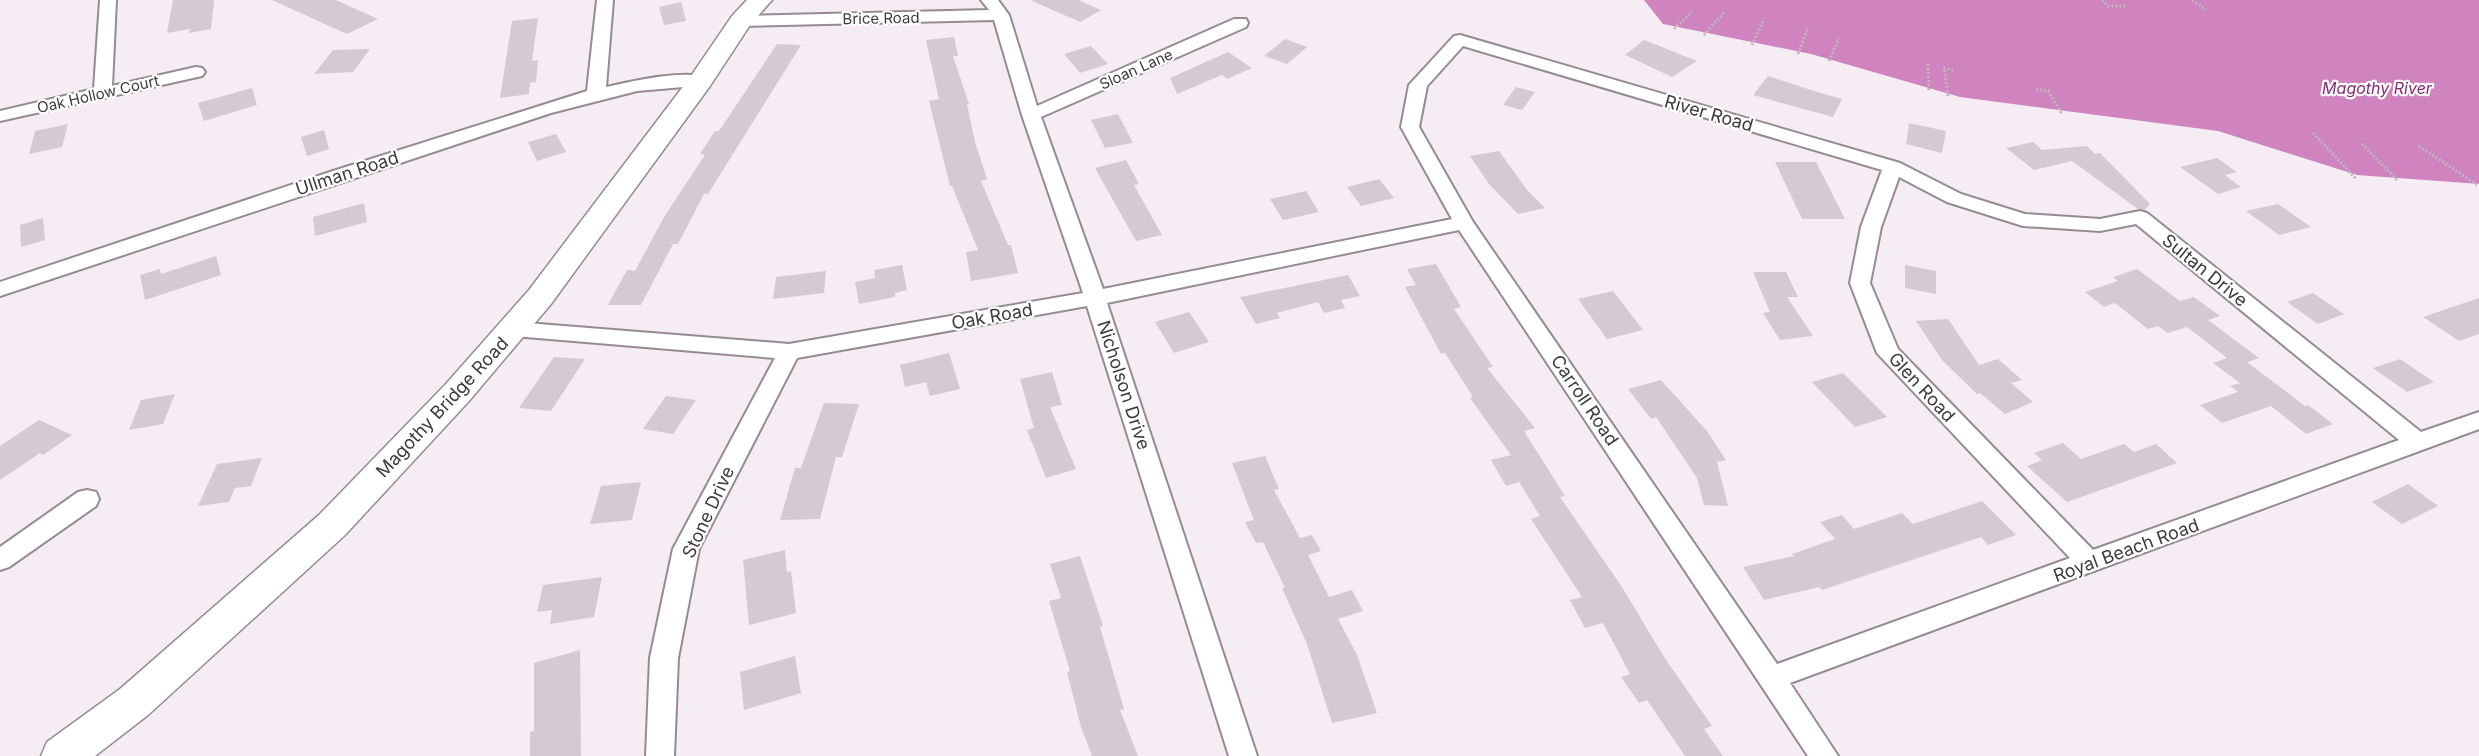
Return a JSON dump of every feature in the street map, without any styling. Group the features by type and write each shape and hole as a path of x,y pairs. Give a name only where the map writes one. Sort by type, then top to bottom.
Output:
{"main road":[{"name":"Magothy Bridge Road","path":"62,756 134,702 332,525 514,329 751,11"}],"street":[{"path":"103,92 108,0"},
{"path":"596,94 605,0"},
{"name":"Brice Road","path":"751,11 995,7"},
{"name":"Nicholson Drive","path":"995,7 1095,298 1243,756"},
{"name":"Sloan Lane","path":"1031,115 1240,23"},
{"name":"River Road","path":"1460,40 1893,167 1954,198"},
{"name":"Carroll Road","path":"1460,40 1418,84 1410,127 1464,223 1773,677 1824,756"},
{"name":"Oak Hollow Court","path":"0,116 196,72"},
{"name":"Ullman Road","path":"0,289 388,159 596,94 668,81 701,81"},
{"name":"Glen Road","path":"1893,167 1871,227 1860,284 1888,353 2090,563"},
{"name":"Sultan Drive","path":"1954,198 2023,220 2100,225 2140,218 2417,442"},
{"name":"Oak Road","path":"514,329 789,352 1095,298 1464,223"},
{"name":"Stone Drive","path":"660,756 664,658 686,549 789,352"},
{"name":"Royal Beach Road","path":"1773,677 2479,420"},
{"path":"0,560 87,500"}],"path":[{"path":"2102,0 2108,6 2125,6"},
{"path":"2192,0 2206,10"},
{"path":"1704,34 1725,11"},
{"path":"1674,29 1692,12"},
{"path":"1752,45 1763,21"},
{"path":"1798,54 1808,27"},
{"path":"1829,62 1839,38"},
{"path":"1928,64 1929,91"},
{"path":"1948,96 1944,68 1953,70"},
{"path":"2036,89 2048,91 2062,114"},
{"path":"2313,133 2356,178"},
{"path":"2362,144 2398,181"},
{"path":"2419,146 2479,186"}],"water":[{"name":"Magothy River","path":"1644,0 2479,0 2479,184 2357,175 2218,131 1960,97 1811,54 1663,24"}],"building":[{"path":"173,0 214,0 211,29 189,33 190,29 167,33"},
{"path":"272,0 336,0 378,19 347,34"},
{"path":"1030,0 1078,0 1101,10 1080,22"},
{"path":"681,2 686,21 664,25 659,7"},
{"path":"538,18 532,61 538,60 536,82 530,83 529,94 500,98 512,21"},
{"path":"954,37 958,56 953,56 969,104 967,104 975,142 987,179 981,181 1008,245 1011,245 1018,273 971,281 966,252 978,250 952,186 950,186 929,101 939,99 926,40"},
{"path":"1285,39 1307,47 1287,64 1264,56"},
{"path":"1644,40 1697,61 1672,77 1625,55"},
{"path":"777,44 801,45 708,194 704,194 678,244 673,244 641,305 608,305 627,270 635,271 664,217 705,155 700,154 715,131 719,131"},
{"path":"1091,46 1108,64 1080,73 1064,54"},
{"path":"370,49 353,72 314,74 333,50"},
{"path":"1228,52 1252,68 1227,79 1222,75 1177,94 1170,78"},
{"path":"1768,76 1842,99 1833,117 1753,95"},
{"path":"1516,87 1535,92 1522,110 1503,105"},
{"path":"252,88 257,105 204,121 198,103"},
{"path":"1118,114 1133,143 1105,148 1091,120"},
{"path":"1909,123 1946,131 1942,153 1906,144"},
{"path":"68,124 62,147 29,154 35,131"},
{"path":"324,130 329,149 307,156 301,137"},
{"path":"556,134 566,152 537,161 528,142"},
{"path":"2033,142 2042,150 2087,146 2095,154 2100,153 2150,204 2145,210 2138,209 2072,161 2034,170 2006,148"},
{"path":"1499,151 1527,190 1545,208 1518,214 1489,184 1470,156"},
{"path":"2217,158 2237,172 2225,175 2241,187 2218,194 2180,167"},
{"path":"1126,160 1139,184 1134,185 1162,235 1136,241 1095,168"},
{"path":"1775,162 1816,162 1845,219 1802,219"},
{"path":"1379,179 1394,198 1361,206 1347,187"},
{"path":"1306,191 1319,212 1283,220 1270,199"},
{"path":"364,203 367,222 315,236 313,217"},
{"path":"2278,204 2311,227 2279,235 2246,211"},
{"path":"43,218 45,240 21,247 20,225"},
{"path":"216,256 221,275 145,300 140,275 160,269 161,274"},
{"path":"1436,264 1461,307 1454,309 1493,367 1487,368 1535,428 1524,431 1565,496 1560,497 1622,587 1664,657 1712,726 1704,729 1723,756 1685,756 1647,700 1639,703 1621,677 1630,674 1603,623 1585,628 1570,600 1582,597 1531,519 1540,516 1519,482 1506,486 1491,460 1511,455 1470,398 1473,397 1445,353 1441,354 1405,287 1416,285 1407,269"},
{"path":"902,265 907,290 895,293 895,297 859,304 855,282 875,278 874,270"},
{"path":"1905,265 1936,271 1936,294 1905,288"},
{"path":"2137,269 2180,301 2194,297 2220,316 2208,320 2259,358 2247,362 2333,424 2306,434 2271,406 2222,423 2200,405 2238,392 2230,386 2240,383 2213,363 2227,358 2187,327 2168,333 2158,326 2148,329 2115,303 2104,307 2085,292 2118,281 2113,277"},
{"path":"826,271 824,293 773,299 776,277"},
{"path":"1753,272 1786,272 1798,297 1787,297 1813,336 1780,340 1763,313 1770,312"},
{"path":"1348,275 1360,296 1341,300 1345,308 1324,313 1318,302 1277,313 1280,318 1256,324 1240,297"},
{"path":"1613,291 1643,330 1607,339 1578,299"},
{"path":"2313,293 2344,314 2318,324 2287,302"},
{"path":"2479,298 2479,334 2459,341 2423,317"},
{"path":"1189,312 1209,342 1174,353 1155,322"},
{"path":"1948,319 1979,365 1998,359 2022,380 2011,383 2033,402 2005,414 1980,393 1977,394 1942,360 1916,321"},
{"path":"949,353 960,389 930,396 926,382 905,387 900,365"},
{"path":"554,357 585,359 551,411 519,408"},
{"path":"2400,359 2434,382 2407,392 2373,368"},
{"path":"1052,372 1062,405 1050,407 1076,469 1046,478 1027,430 1034,428 1020,379"},
{"path":"1843,373 1887,417 1855,427 1812,382"},
{"path":"1661,380 1707,431 1726,460 1717,462 1728,506 1704,505 1697,478 1656,417 1651,419 1628,389"},
{"path":"175,394 163,424 129,430 141,400"},
{"path":"666,396 696,400 673,434 643,429"},
{"path":"824,403 859,404 842,457 836,457 820,519 780,520 795,468 801,468"},
{"path":"39,420 72,435 0,480 0,446"},
{"path":"2063,443 2081,459 2124,444 2134,452 2156,444 2177,463 2067,502 2027,466 2042,460 2034,453"},
{"path":"1265,456 1279,489 1274,490 1300,538 1312,535 1321,551 1308,555 1329,597 1352,590 1363,611 1338,619 1357,655 1377,713 1332,723 1307,644 1282,588 1285,588 1263,542 1256,543 1245,522 1254,520 1232,463"},
{"path":"262,458 251,486 235,488 229,502 198,506 217,464"},
{"path":"641,482 632,520 590,524 601,486"},
{"path":"2408,484 2438,506 2402,524 2372,502"},
{"path":"1982,501 2016,535 1988,545 1981,537 1822,590 1819,587 1764,600 1743,567 1794,556 1792,554 1835,539 1820,522 1842,515 1854,529 1902,513 1913,524"},
{"path":"785,550 787,572 791,571 796,613 749,625 743,560"},
{"path":"1080,556 1103,626 1100,627 1124,709 1120,710 1138,756 1092,756 1081,727 1067,672 1070,671 1049,601 1061,598 1050,564"},
{"path":"602,577 594,617 550,624 552,610 537,612 543,585"},
{"path":"580,650 581,756 530,756 530,732 534,731 534,663"},
{"path":"795,656 801,693 744,710 740,672"}]}
